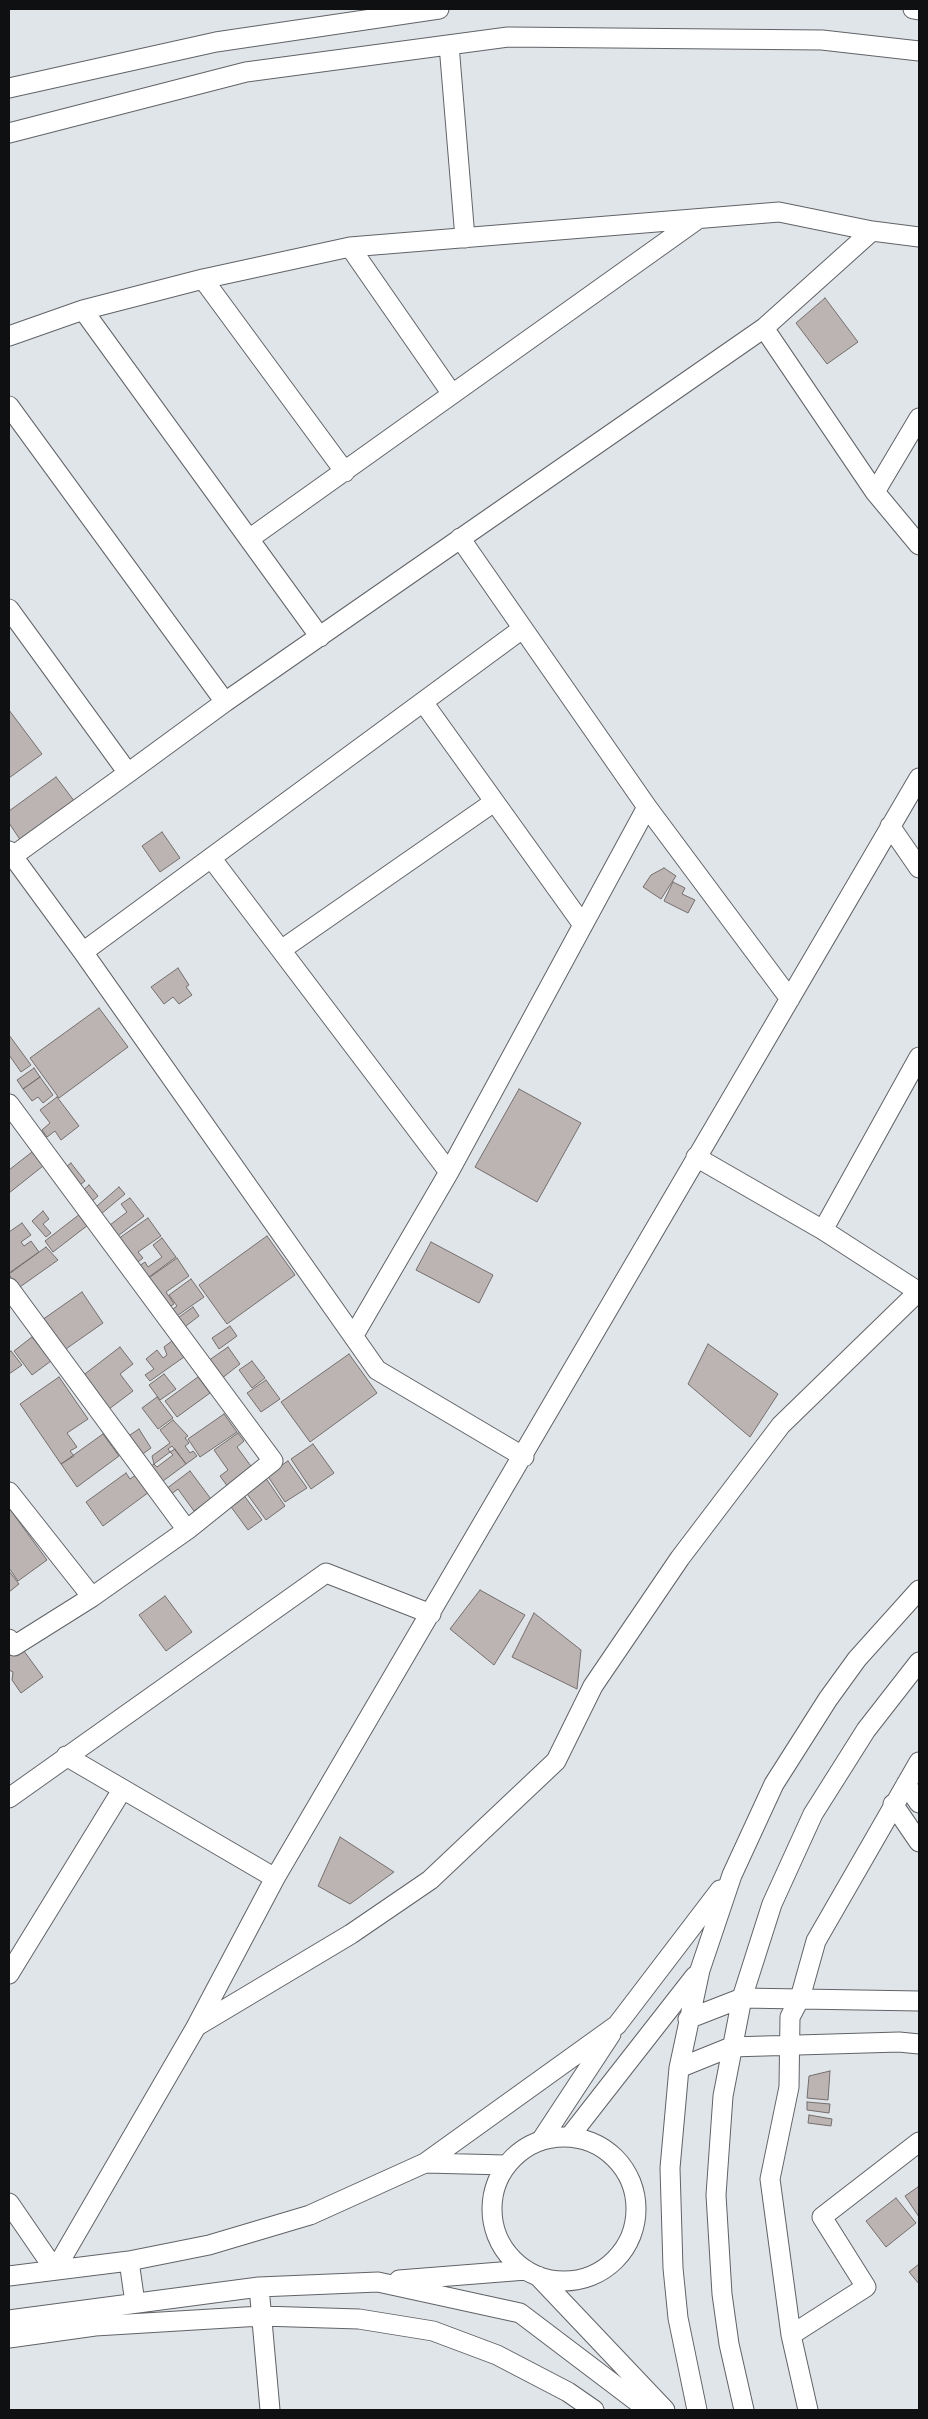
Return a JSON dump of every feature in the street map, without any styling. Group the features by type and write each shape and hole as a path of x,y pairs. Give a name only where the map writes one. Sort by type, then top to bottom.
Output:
{"street":[{"path":"9,88 216,42 439,9"},
{"path":"912,9 919,10"},
{"path":"9,133 246,72 508,37 822,40 919,51"},
{"path":"448,45 465,238"},
{"path":"9,336 83,310 203,279 350,248 779,212 872,232 919,237"},
{"path":"249,539 698,218"},
{"path":"524,1457 377,1370 83,952 11,853 128,773 225,702 460,538 764,328 872,232"},
{"path":"350,248 452,394"},
{"path":"203,279 345,472"},
{"path":"83,310 320,636"},
{"path":"764,328 875,492 919,545"},
{"path":"9,406 225,702"},
{"path":"875,492 919,418"},
{"path":"460,538 522,630 647,807 790,998"},
{"path":"9,609 128,773"},
{"path":"83,952 522,630"},
{"path":"423,702 583,925"},
{"path":"55,2270 196,2027 275,1878 524,1457 696,1157 919,778"},
{"path":"281,950 494,802"},
{"path":"354,1335 449,1172 647,807"},
{"path":"890,826 919,868"},
{"path":"212,859 449,1172"},
{"path":"823,1230 919,1057"},
{"path":"9,1104 273,1461 187,1530 92,1597 14,1646 9,1639"},
{"path":"196,2027 352,1934 430,1880 556,1761 593,1686 680,1558 781,1426 919,1292 823,1230 696,1157"},
{"path":"9,1288 187,1530"},
{"path":"9,1492 92,1597"},
{"path":"9,1798 326,1573 431,1614"},
{"path":"697,2410 678,2318 670,2218 670,2168 679,2068 700,1970 732,1875 774,1784 800,1741 858,1659 919,1590"},
{"path":"744,2410 729,2344 718,2245 718,2145 731,2047 742,1998 772,1904 813,1814 866,1730 919,1662"},
{"path":"66,1756 275,1878"},
{"path":"808,2410 791,2335 770,2179 789,2088 790,2017 800,1998 816,1941 893,1804 919,1762"},
{"path":"906,1784 919,1803"},
{"path":"9,1974 122,1790"},
{"path":"893,1804 919,1842"},
{"path":"542,2139 617,2025 732,1875"},
{"path":"570,2136 700,1970"},
{"path":"688,2019 742,1998 919,2001"},
{"path":"9,2276 129,2261 209,2245 310,2215 425,2163 617,2025"},
{"path":"679,2068 731,2047 899,2042 919,2044"},
{"path":"11,2324 135,2303 259,2287 532,2273 566,2281 593,2275 611,2264 625,2248 635,2222 635,2195 625,2170 607,2150 589,2141 570,2136 542,2139 516,2154 506,2165 493,2192 493,2222 504,2250 532,2273 665,2410"},
{"path":"791,2335 866,2287 822,2217 919,2142"},
{"path":"425,2163 506,2165"},
{"path":"9,2204 55,2270"},
{"path":"129,2261 135,2303"},
{"path":"378,2282 520,2313 648,2410"},
{"path":"259,2287 270,2410"},
{"path":"9,2338 95,2326 261,2316 359,2319 433,2331 498,2355 568,2392 594,2410"}],"building":[{"path":"825,298 858,342 827,364 796,323"},
{"path":"9,710 42,754 9,778"},
{"path":"56,777 75,802 21,841 9,823 9,811"},
{"path":"162,832 180,858 160,872 142,846"},
{"path":"664,868 676,876 661,899 643,887 651,875"},
{"path":"673,882 685,888 682,894 695,900 688,913 664,901"},
{"path":"178,968 189,985 186,987 192,995 179,1004 173,997 164,1004 151,987"},
{"path":"99,1008 128,1047 59,1098 30,1058"},
{"path":"9,1035 31,1065 21,1072 9,1055"},
{"path":"34,1068 40,1077 23,1089 17,1080"},
{"path":"40,1077 53,1095 43,1103 38,1097 32,1101 23,1089"},
{"path":"519,1089 581,1123 537,1202 475,1167"},
{"path":"57,1097 79,1126 61,1140 55,1131 47,1137 42,1130 50,1123 40,1110"},
{"path":"32,1152 43,1166 9,1193 9,1170"},
{"path":"71,1163 85,1181 75,1189 61,1171"},
{"path":"89,1185 98,1196 90,1203 80,1193"},
{"path":"119,1187 125,1194 95,1219 90,1212"},
{"path":"130,1198 144,1216 114,1239 106,1228 127,1212 121,1204"},
{"path":"43,1211 49,1219 43,1224 51,1233 46,1237 32,1221"},
{"path":"80,1214 88,1225 53,1252 45,1241"},
{"path":"148,1218 161,1236 138,1252 143,1258 133,1266 115,1241"},
{"path":"22,1223 31,1235 21,1242 24,1246 31,1241 39,1252 9,1273 9,1232"},
{"path":"267,1236 295,1275 227,1324 199,1285"},
{"path":"162,1238 176,1257 145,1280 136,1268 145,1262 148,1267 162,1257 153,1245"},
{"path":"431,1242 493,1275 479,1303 416,1270"},
{"path":"46,1247 58,1260 17,1289 9,1274"},
{"path":"177,1258 189,1276 166,1292 174,1304 163,1311 143,1282"},
{"path":"191,1279 204,1297 174,1318 169,1312 177,1306 169,1295"},
{"path":"82,1292 103,1323 63,1351 42,1320"},
{"path":"193,1307 199,1316 182,1329 175,1320"},
{"path":"230,1326 237,1336 219,1349 212,1338"},
{"path":"32,1337 51,1361 32,1375 14,1351"},
{"path":"172,1341 184,1357 150,1381 145,1375 154,1369 146,1359 157,1350 163,1358 167,1355 164,1347"},
{"path":"708,1344 778,1394 750,1437 688,1384"},
{"path":"120,1347 133,1364 120,1374 133,1391 109,1409 81,1377"},
{"path":"228,1347 240,1364 221,1379 208,1361"},
{"path":"11,1351 22,1365 9,1374 9,1353"},
{"path":"349,1354 377,1393 310,1442 281,1402"},
{"path":"252,1361 265,1378 252,1388 239,1370"},
{"path":"164,1374 176,1389 160,1400 149,1385"},
{"path":"59,1377 88,1419 67,1433 77,1447 70,1451 74,1456 61,1464 20,1404"},
{"path":"198,1377 210,1393 177,1417 165,1401"},
{"path":"266,1380 280,1399 261,1412 247,1393"},
{"path":"157,1397 173,1418 158,1429 142,1408"},
{"path":"224,1414 237,1432 200,1457 188,1439"},
{"path":"173,1420 188,1436 185,1438 189,1443 185,1446 190,1453 193,1451 197,1456 186,1464 172,1446 168,1449 170,1452 154,1464 152,1456 170,1443 160,1430"},
{"path":"139,1429 151,1448 140,1456 127,1437"},
{"path":"238,1433 244,1441 237,1447 253,1469 228,1487 220,1476 228,1470 214,1450"},
{"path":"103,1434 119,1456 77,1487 61,1464"},
{"path":"313,1444 334,1473 311,1489 291,1459"},
{"path":"175,1449 186,1464 159,1484 147,1469 154,1464 157,1467 173,1455 170,1452"},
{"path":"288,1461 307,1488 285,1502 267,1475"},
{"path":"190,1471 211,1499 194,1511 178,1489 170,1495 166,1489"},
{"path":"126,1473 130,1479 136,1475 149,1492 103,1526 86,1502"},
{"path":"265,1477 285,1506 266,1520 245,1491"},
{"path":"240,1490 262,1520 248,1530 226,1500"},
{"path":"9,1508 47,1560 18,1581 9,1568"},
{"path":"9,1571 19,1584 9,1592"},
{"path":"480,1590 525,1615 494,1665 450,1629"},
{"path":"165,1596 192,1632 166,1651 139,1615"},
{"path":"534,1613 581,1650 577,1689 512,1657"},
{"path":"21,1647 43,1677 21,1693 12,1680 13,1672 9,1670 9,1656"},
{"path":"340,1837 394,1872 350,1904 318,1886"},
{"path":"830,2071 828,2100 807,2098 809,2076"},
{"path":"807,2102 830,2104 829,2113 807,2110"},
{"path":"809,2115 832,2119 831,2126 808,2123"},
{"path":"918,2187 919,2189 919,2217 905,2196"},
{"path":"896,2198 916,2223 886,2247 866,2221"},
{"path":"919,2264 919,2284 909,2272"}]}
